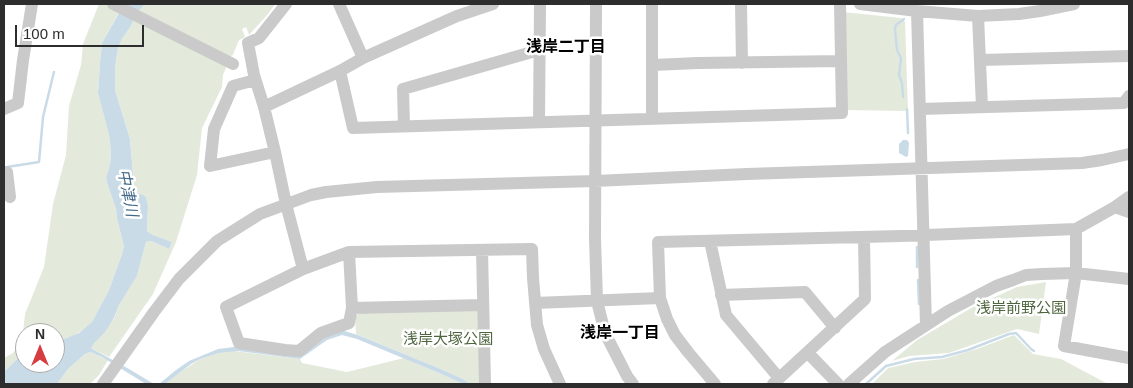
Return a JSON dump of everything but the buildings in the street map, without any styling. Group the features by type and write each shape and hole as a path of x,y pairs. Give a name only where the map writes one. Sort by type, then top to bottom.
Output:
{"street":[{"path":"4,109 18,103 32,4"},
{"path":"113,4 233,64"},
{"path":"286,4 259,38 248,44 255,80 264,107 303,269"},
{"path":"264,107 363,58 457,16 493,4"},
{"path":"539,122 540,4"},
{"path":"596,4 595,238 597,301 606,333 615,355 633,384"},
{"path":"652,4 652,118"},
{"path":"741,4 742,63"},
{"path":"340,71 353,128 842,112 840,4"},
{"path":"860,4 978,16 1019,14 1074,4"},
{"path":"344,5 363,58"},
{"path":"916,11 926,325"},
{"path":"978,16 982,107"},
{"path":"404,126 403,89 539,50"},
{"path":"981,60 1129,56"},
{"path":"652,66 841,61"},
{"path":"255,80 233,86 214,129 210,166 275,152"},
{"path":"920,109 1124,103 1129,96"},
{"path":"104,384 154,312 180,279 217,241 260,214 326,192 368,187 595,182 747,174 1082,163 1129,154"},
{"path":"4,173 7,172 10,197"},
{"path":"715,384 675,335 667,319 660,298 658,242 1076,229 1129,197"},
{"path":"1115,207 1129,212"},
{"path":"1076,229 1076,273 1064,346 1129,358"},
{"path":"710,241 726,315 776,381 865,299 864,237"},
{"path":"349,252 352,308 349,324 322,334 299,351 238,343 226,307 303,269 349,252 532,248 537,325 544,349 560,384"},
{"path":"482,250 485,384"},
{"path":"849,384 885,352 926,325 948,311 996,286 1012,280 1026,275 1076,273 1129,279"},
{"path":"721,295 805,292 835,328"},
{"path":"535,304 660,298"},
{"path":"352,308 483,305"},
{"path":"808,353 838,384"}],"green space":[{"path":"99,4 120,10 102,43 98,92 111,151 106,178 116,209 124,246 109,290 92,322 74,336 65,339 65,323 24,323 25,314 44,267 53,204 66,155 69,106 81,65 83,44"},
{"path":"145,4 275,4 249,35 246,27 242,29 245,37 239,40 233,55 229,57 137,13"},
{"path":"843,12 901,18 905,22 908,111 846,110"},
{"path":"135,18 226,64 226,68 222,87 202,128 197,175 176,242 153,294 109,357 91,348 91,346 114,319 119,305 137,276 146,242 151,241 169,249 172,242 147,231 148,206 146,198 135,190 134,187 130,139 115,90 115,67 118,48"},
{"name":"浅岸前野公園","path":"1046,282 1039,334 1017,329 949,353 909,356 892,361 917,340 973,307 1017,287"},
{"name":"浅岸大塚公園","path":"474,309 478,311 480,384 470,384 436,367 356,334 355,317 360,312"},
{"path":"1014,335 1033,354 1061,359 1108,384 872,384 888,368 915,362 943,359"},
{"path":"15,350 15,361 4,372 4,358"},
{"path":"234,351 300,359 302,363 347,372 404,358 463,384 165,384 200,359"},
{"path":"90,352 108,360 99,375 90,384 57,384 68,369"}],"water":[{"name":"中津川","path":"124,4 145,4 137,13 118,48 115,67 115,90 130,139 135,191 146,197 148,206 147,231 172,242 169,249 151,241 146,242 137,276 119,305 114,318 91,348 154,384 146,384 102,357 90,352 68,369 57,384 4,384 4,372 15,361 15,373 65,373 65,339 79,333 92,322 109,290 122,254 124,246 116,209 106,178 111,151 109,135 98,93 102,43"},
{"path":"903,140 907,140 909,143 908,156 906,157 899,153 899,144"},
{"path":"341,330 358,335 436,367 470,384 463,384 357,339 342,335 327,340 300,359 238,351 219,353 200,359 165,384 159,384 189,361 218,349 234,347 298,355 325,337"}],"waterway":[{"path":"903,97 902,83 899,75 901,58 897,50 895,29 896,25 904,19"},
{"path":"7,167 39,162 43,117 54,72"},
{"path":"907,109 908,133"},
{"path":"917,247 917,267"},
{"path":"918,280 919,304"},
{"path":"866,384 886,366 914,359 942,357 968,350 1009,334 1016,333 1034,351"}],"district":[{"name":"浅岸二丁目","path":"566,48"},
{"name":"浅岸一丁目","path":"620,334"}]}
